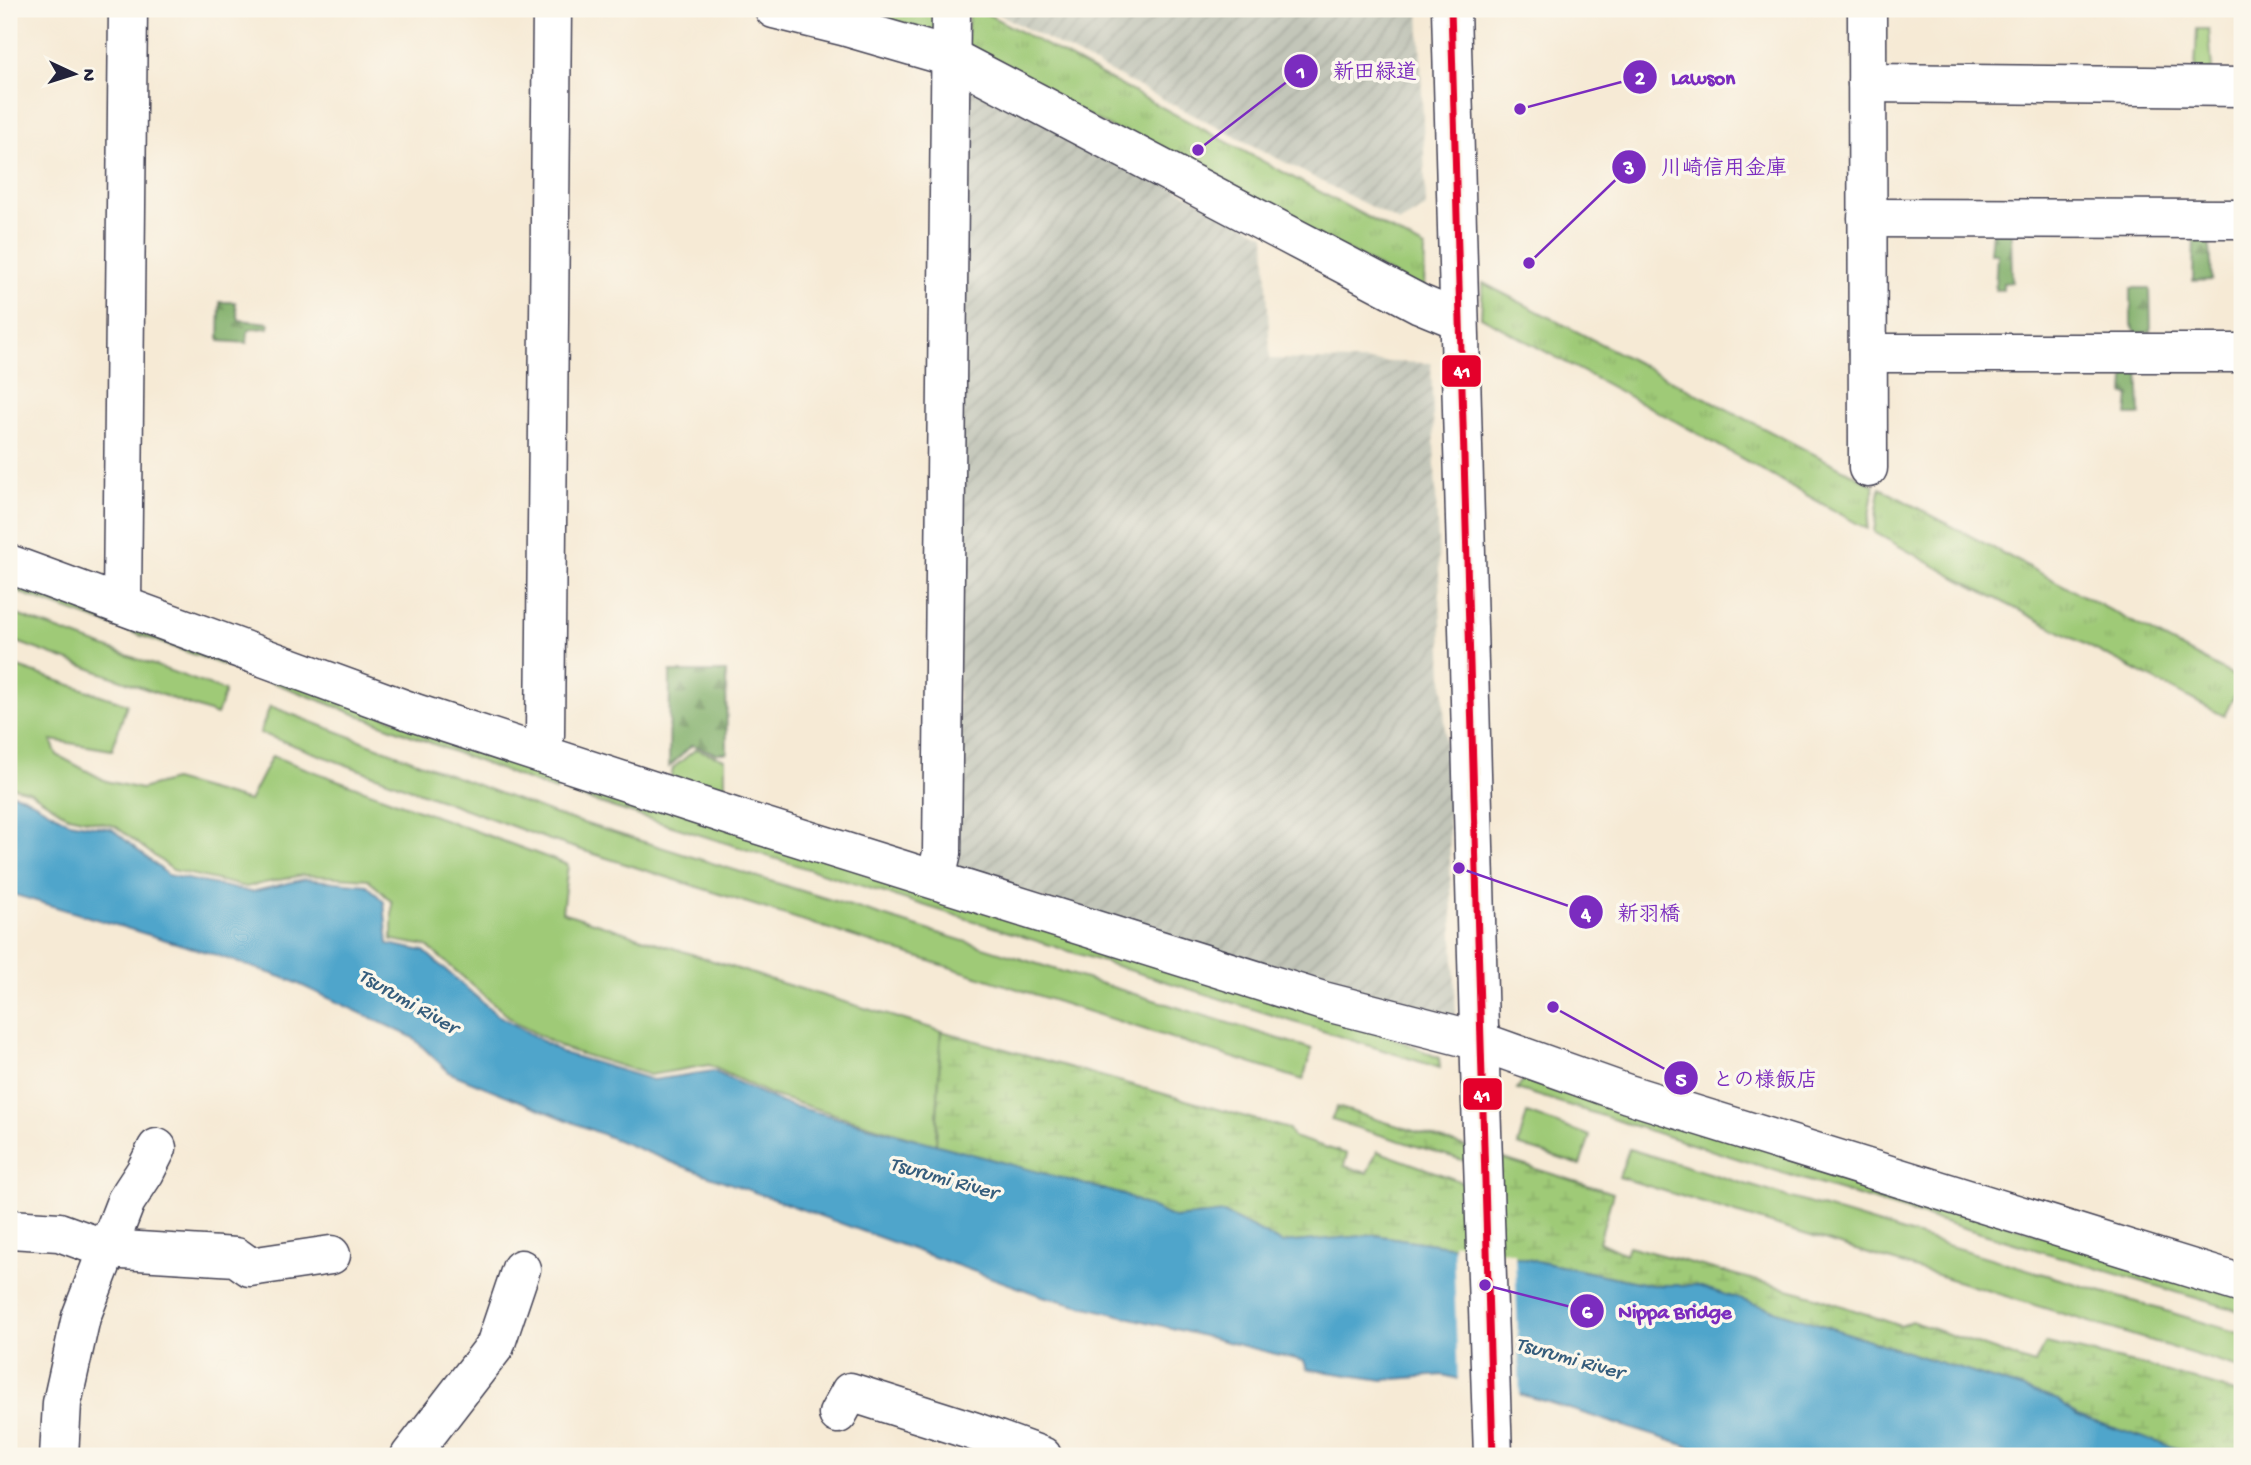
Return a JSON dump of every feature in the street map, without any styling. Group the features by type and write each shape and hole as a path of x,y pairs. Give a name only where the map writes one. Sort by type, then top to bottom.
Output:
{"street":[{"path":"122,604 128,9"},
{"path":"540,753 545,735 552,9"},
{"path":"774,9 950,57 1420,304 1459,320"},
{"path":"936,880 942,853 951,9"},
{"path":"1451,9 1493,1456"},
{"path":"1867,9 1868,468"},
{"path":"1867,83 2242,87"},
{"path":"1867,218 2242,219"},
{"path":"1868,353 2242,353"},
{"path":"9,564 415,713 746,821 1323,1001 1479,1041 1628,1094 2242,1284"},
{"path":"59,1456 62,1403 81,1317 126,1201 157,1148"},
{"path":"10,1229 59,1232 106,1249 236,1257 250,1267 331,1255"},
{"path":"410,1456 495,1346 521,1269"},
{"path":"838,1414 850,1392 966,1443 1042,1456"}],"shaded area":[{"path":"989,9 1419,9 1426,207 1400,222"},
{"path":"964,78 1265,235 1270,359 1431,363 1456,1015 1366,997 956,872"}],"green space":[{"path":"808,9 934,9 936,32"},
{"path":"969,9 978,9 1425,248 1424,291 966,52"},
{"path":"2197,29 2209,29 2212,70 2195,70"},
{"path":"2194,230 2209,230 2212,280 2193,281"},
{"path":"1992,231 2011,232 2012,282 2003,283 2003,290 1995,290 1997,253 1990,253"},
{"path":"1483,283 1874,485 1867,529 1675,421 1481,317"},
{"path":"2131,288 2150,288 2151,332 2137,333 2131,324"},
{"path":"220,302 235,302 239,320 269,323 268,328 248,331 247,343 219,341"},
{"path":"2126,365 2138,365 2140,415 2127,415 2129,395 2124,394"},
{"path":"1880,488 2242,680 2224,716 1962,581 1874,532"},
{"path":"9,580 561,780 556,791 269,681 9,589"},
{"path":"9,612 225,691 217,715 9,639"},
{"path":"9,664 127,704 112,750 51,740 57,755 106,781 141,789 173,780 249,801 272,756 568,865 562,912 941,1031 936,1145 771,1095 709,1065 650,1075 565,1049 516,1023 427,946 392,940 392,902 368,879 303,875 246,887 173,870 115,826 68,816 29,791 9,786"},
{"path":"670,672 726,672 727,753 715,753 692,745 669,767"},
{"path":"270,706 554,814 1312,1049 1303,1080 547,839 260,733"},
{"path":"696,749 725,759 725,796 671,778 673,768"},
{"path":"573,774 1385,1034 1439,1058 1440,1068 567,793"},
{"path":"941,1031 1289,1129 1293,1137 1347,1154 1344,1166 1367,1173 1377,1151 1501,1196 1495,1170 1331,1120 1337,1107 1613,1193 1599,1242 1625,1254 1628,1246 1810,1295 1901,1326 1911,1321 2034,1364 2046,1343 2147,1366 2242,1394 2242,1456 2200,1456 2077,1416 2058,1400 1695,1285 1652,1285 1502,1254 1374,1235 1282,1243 1224,1213 1174,1218 1124,1195 936,1145"},
{"path":"1528,1073 2242,1298 2242,1312 1815,1183 1517,1089"},
{"path":"1527,1113 1590,1136 1580,1165 1518,1145"},
{"path":"1629,1149 2242,1334 2242,1369 1619,1177"}],"water":[{"name":"Tsurumi River","path":"9,793 24,797 69,822 112,829 168,875 251,892 305,879 367,885 384,902 388,944 424,951 496,1014 563,1053 653,1080 713,1071 782,1103 1124,1195 1174,1218 1224,1213 1282,1243 1374,1235 1502,1254 1652,1285 1695,1285 2058,1400 2077,1416 2200,1456 1719,1456 1538,1399 1443,1375 1383,1380 1307,1369 1304,1361 1042,1296 679,1165 450,1073 412,1037 290,980 9,893"}],"pier":[{"path":"1453,1242 1515,1253 1520,1398 1458,1382"}],"transit line":[{"name":"41","path":"1451,9 1493,1456"}],"place":[{"name":"Lawson","path":"1520,109"},
{"name":"新田緑道","path":"1198,150"},
{"name":"川崎信用金庫","path":"1529,263"},
{"name":"新羽橋","path":"1459,868"},
{"name":"との様飯店","path":"1553,1007"},
{"name":"Nippa Bridge","path":"1485,1285"}]}
